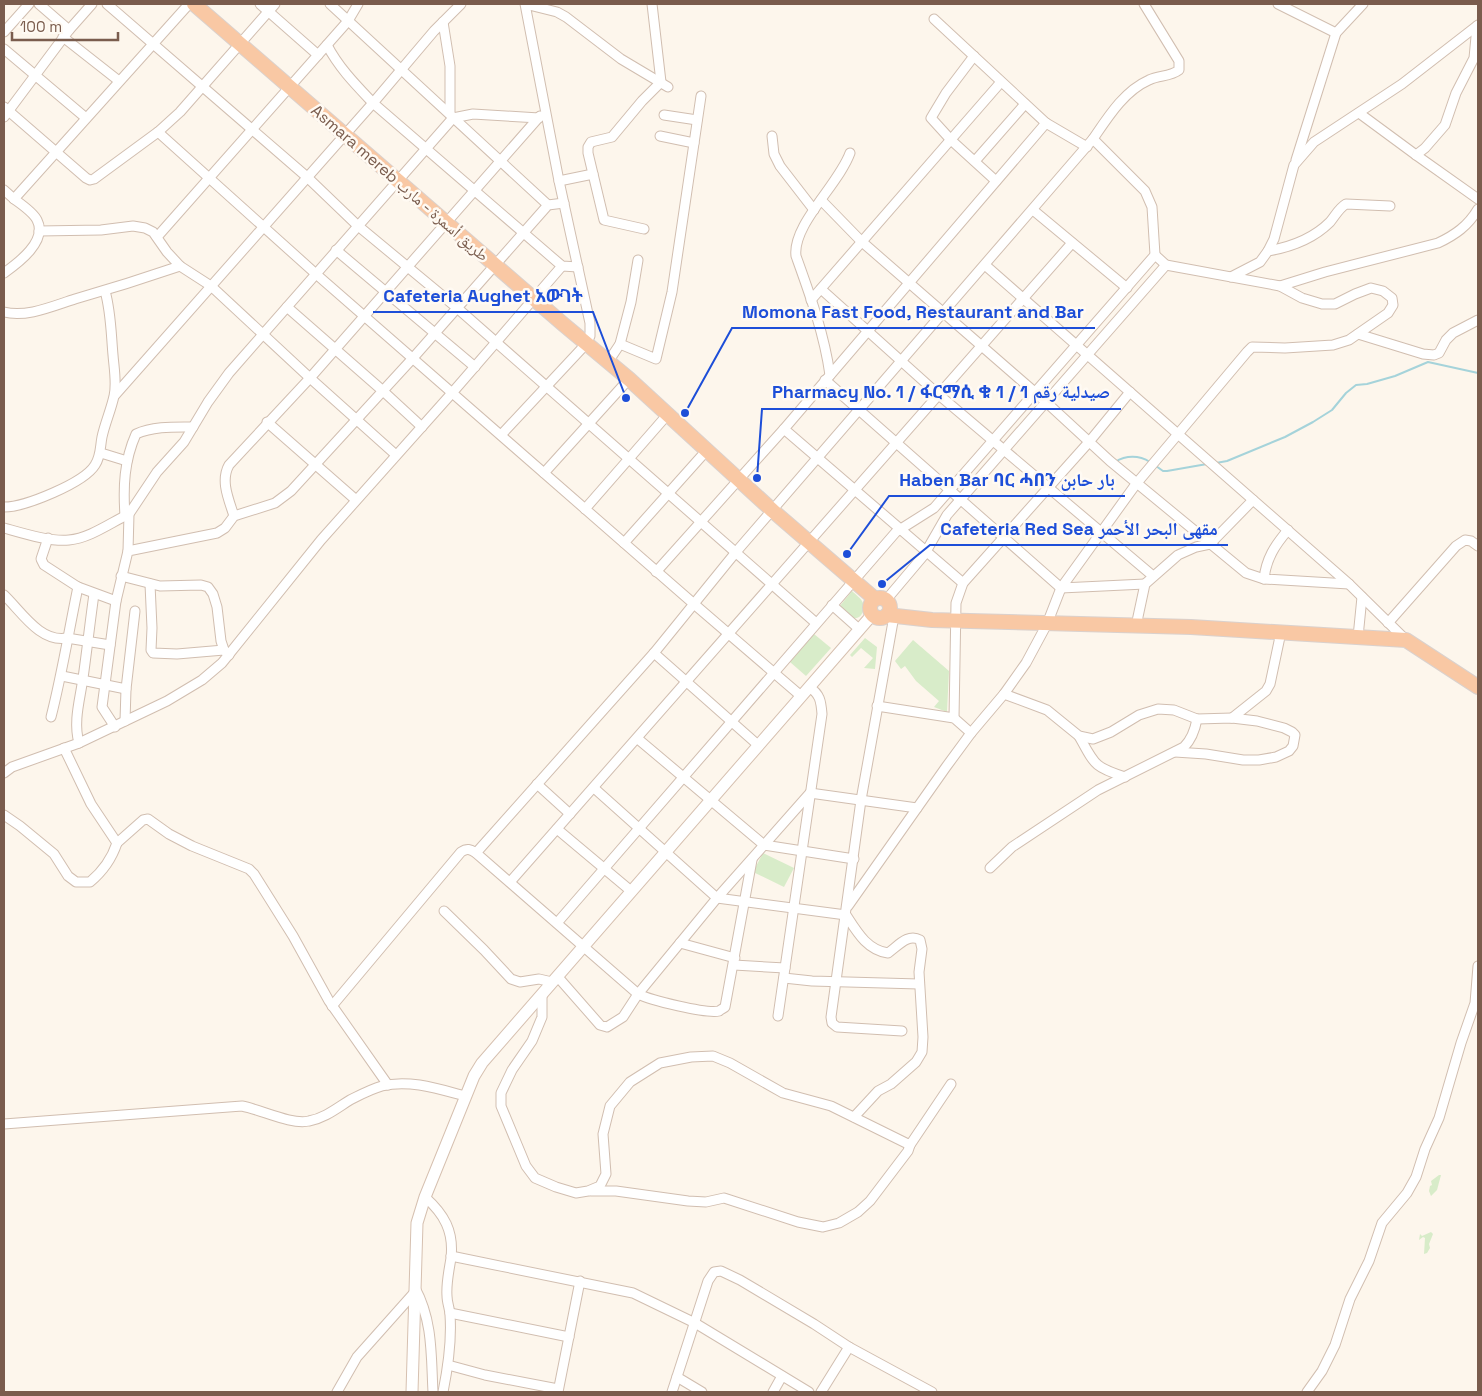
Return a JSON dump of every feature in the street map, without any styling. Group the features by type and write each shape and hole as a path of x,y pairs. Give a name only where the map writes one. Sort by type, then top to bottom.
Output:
{"highway":[{"name":"Asmara mereb طريق أسمرة - مارب","path":"194,4 668,414 809,543 880,600"},
{"path":"890,615 890,606 880,600 870,608 872,615 879,618 890,615 911,619 956,621 1191,627 1406,640 1478,687"}],"main road":[{"path":"412,1392 417,1223 425,1197 465,1096 482,1063 872,615"}],"street":[{"path":"4,32 29,4"},
{"path":"40,4 66,34 119,81"},
{"path":"92,4 5,112 90,180 158,132 180,112 272,7"},
{"path":"107,4 307,177 358,225 456,307 628,459 670,493 816,623"},
{"path":"14,198 189,4"},
{"path":"260,4 272,7 318,55"},
{"path":"330,4 548,205"},
{"path":"157,237 348,21 358,4"},
{"path":"115,395 374,103 415,52 462,4"},
{"path":"501,435 586,344 590,336 590,323 578,267 542,114 525,4 540,6 566,17 621,59 665,85"},
{"path":"652,4 665,85"},
{"path":"476,853 654,653 736,552 1033,210 1090,143 1122,101 1141,84 1152,78 1174,74 1179,70 1180,61 1144,4"},
{"path":"1278,4 1336,33"},
{"path":"1231,277 1260,262 1274,239 1294,165 1336,33 1359,5"},
{"path":"557,923 896,532 934,508 1155,255 1152,207 1146,191 1090,143 1046,123 934,19"},
{"path":"4,528 48,538 68,540 82,537 127,515 157,472 184,442 228,373 427,148 452,116 450,66 443,22"},
{"path":"1294,165 1314,142 1402,84 1478,26"},
{"path":"1416,155 1425,148 1445,125 1456,93 1474,58 1478,26"},
{"path":"327,45 335,60 347,75 374,103 562,266 578,267"},
{"path":"4,49 86,118"},
{"path":"974,56 946,93 932,116 932,121 996,181"},
{"path":"811,300 1001,82"},
{"path":"644,229 604,220 588,147 591,142 612,137 642,101 665,85"},
{"path":"620,344 656,359 672,292 701,96"},
{"path":"975,161 1025,104"},
{"path":"1359,113 1478,199"},
{"path":"452,116 473,114 542,114"},
{"path":"234,516 225,483 224,473 228,465 336,349 445,222 542,114"},
{"path":"664,115 698,120"},
{"path":"656,572 784,429 1046,123"},
{"path":"158,132 364,317 773,673 805,692 817,692 822,702 822,714 778,1016"},
{"path":"660,136 694,143"},
{"path":"772,136 774,154 780,166 814,210"},
{"path":"850,153 839,175 814,210 797,241 795,249 827,350 828,378 860,410 1061,588 1145,584"},
{"path":"559,181 593,174"},
{"path":"4,190 37,220 39,231 36,242 30,250 4,273"},
{"path":"821,200 861,241 1035,392 1113,464 1246,573 1264,579 1348,584"},
{"path":"128,551 217,533 225,528 234,516 275,504 291,491 357,420 522,232 548,205 564,203"},
{"path":"1268,251 1286,248 1314,235 1346,204 1390,206"},
{"path":"1280,286 1325,272 1438,243 1466,227 1478,209"},
{"path":"1033,210 1127,288"},
{"path":"39,231 101,230 133,226 145,228 157,237 180,266 211,286 396,455"},
{"path":"510,882 638,739 1072,243"},
{"path":"336,250 474,367"},
{"path":"848,906 971,733 1004,694 1026,663 1047,624 1061,588 1136,484 1247,352 1252,347 1285,348 1333,345 1349,340 1388,313 1393,305 1392,298 1383,290 1371,288 1335,304 1322,304 1302,298 1280,286 1166,265 1155,255"},
{"path":"608,362 620,344 638,260"},
{"path":"985,265 1288,530 1406,640"},
{"path":"880,600 926,551 947,515 1166,265"},
{"path":"4,312 17,314 43,309 180,266"},
{"path":"4,773 12,767 78,743 115,727 167,701 202,680 321,540 562,266"},
{"path":"820,289 1047,488 1153,576"},
{"path":"4,507 27,502 65,488 84,477 95,466 101,453 102,435 115,395 112,326 105,291"},
{"path":"287,307 422,427"},
{"path":"1358,334 1423,354 1434,355 1440,353 1446,340 1453,333 1478,320"},
{"path":"544,473 628,379"},
{"path":"954,718 956,603 963,583 1089,442 1130,392"},
{"path":"586,509 668,414"},
{"path":"267,422 356,500"},
{"path":"115,727 102,707 116,601 128,551 124,488 127,461 136,434 170,427 193,427"},
{"path":"784,429 963,583"},
{"path":"624,543 707,450"},
{"path":"101,453 127,461"},
{"path":"1136,626 1145,584 1178,555 1196,547 1210,544 1253,500"},
{"path":"1264,579 1271,554 1288,530"},
{"path":"48,538 41,559 42,562 78,587 116,601"},
{"path":"1388,623 1456,546 1465,540 1478,546"},
{"path":"121,576 160,586 201,585 208,587 213,594 226,652"},
{"path":"150,584 151,650 153,653 226,652"},
{"path":"51,717 62,676 67,638 78,587"},
{"path":"78,743 75,730 76,717 83,680 94,594"},
{"path":"4,595 35,627 52,638 60,640 67,638 110,646"},
{"path":"1358,637 1362,597"},
{"path":"832,605 859,629"},
{"path":"125,721 126,689 135,611"},
{"path":"890,615 861,800 832,1023 837,1027 902,1031"},
{"path":"1232,718 1266,691 1270,684 1282,632"},
{"path":"654,653 758,745"},
{"path":"62,676 126,689"},
{"path":"1004,694 1047,710 1079,736 1092,760 1100,768 1125,777"},
{"path":"877,706 954,718 971,733"},
{"path":"1079,736 1093,739 1111,732 1139,715 1158,709 1174,710 1197,719 1232,718 1257,720 1284,728 1294,735 1293,746 1289,751 1259,760 1175,752"},
{"path":"990,868 1012,847 1098,790 1184,747 1190,741 1197,719"},
{"path":"638,739 764,845 854,859"},
{"path":"64,748 91,804 117,843"},
{"path":"537,784 570,814"},
{"path":"594,788 717,898 846,915"},
{"path":"810,793 918,808"},
{"path":"444,911 511,979 520,982 540,978 555,979 600,1025 607,1027 623,1017 638,994 717,898 810,793"},
{"path":"4,815 54,854 68,876 76,882 90,882 98,876 109,860 117,843 143,820 148,819 169,834 192,846 249,868 283,919 332,1006 388,1085"},
{"path":"557,830 631,891"},
{"path":"332,1006 461,852 466,849 476,853 638,994 668,1004 719,1011 725,1007 752,860"},
{"path":"846,915 856,931 877,951 888,952 908,938 914,937 920,940 922,949 919,972 923,1037 922,1052 916,1062 891,1084 878,1091 854,1117"},
{"path":"680,943 734,961 785,968"},
{"path":"1307,1392 1322,1370 1335,1345 1350,1299 1368,1261 1382,1223 1407,1193 1416,1177 1425,1148 1439,1118 1461,1043 1477,1002 1478,966"},
{"path":"784,978 836,982 919,984"},
{"path":"542,994 542,1017 532,1041 512,1070 501,1093 501,1106 526,1166 535,1178 556,1188 576,1192 616,1191 688,1201 706,1202 724,1198 798,1222 823,1227 839,1223 858,1212 870,1201 908,1151 910,1145 951,1084"},
{"path":"588,1191 600,1186 606,1174 602,1134 610,1106 630,1082 660,1063 691,1057 713,1056 730,1063 783,1093 831,1106 910,1145"},
{"path":"4,1124 242,1106 258,1109 295,1122 309,1121 324,1116 366,1092 388,1085 411,1084 465,1096"},
{"path":"425,1197 438,1209 446,1222 452,1240 447,1280 451,1339 443,1392"},
{"path":"451,1256 633,1293 695,1323 809,1392"},
{"path":"672,1392 708,1281 714,1272 721,1271 740,1280 849,1347 932,1392"},
{"path":"448,1365 558,1391 580,1281"},
{"path":"337,1392 357,1357 414,1290 423,1302 429,1324 433,1392"},
{"path":"450,1313 569,1338"},
{"path":"821,1392 849,1347"},
{"path":"773,1392 782,1376"},
{"path":"677,1377 702,1392"}],"green space":[{"path":"852,591 864,606 860,617 857,618 849,616 839,607"},
{"path":"814,634 831,648 806,676 790,662"},
{"path":"865,638 877,647 875,669 864,668 873,658 861,648 852,657 850,655"},
{"path":"913,640 949,671 947,712 934,707 939,701 916,681 905,666 901,669 895,661"},
{"path":"763,853 794,868 784,887 753,872"},
{"path":"1441,1175 1437,1190 1431,1196 1429,1191 1432,1185 1431,1181"},
{"path":"1431,1232 1433,1234 1429,1244 1430,1248 1424,1254 1425,1238 1423,1237 1419,1240 1420,1234 1422,1236"}],"waterway":[{"path":"1216,463 1227,461 1285,437 1313,422 1332,410 1346,393 1356,385 1395,376 1428,362 1478,373"},
{"path":"1115,462 1132,457 1150,462"},
{"path":"1156,466 1163,471 1167,471 1207,464"}],"place":[{"name":"Cafeteria Aughet አውገት","path":"626,398"},
{"name":"Momona Fast Food, Restaurant and Bar","path":"685,413"},
{"name":"Pharmacy No. 1 / ፋርማሲ ቁ 1 / صيدلية رقم 1","path":"757,478"},
{"name":"Haben Bar ባር ሓበን بار حابن","path":"847,554"},
{"name":"Cafeteria Red Sea مقهى البحر الأحمر","path":"882,584"}]}
